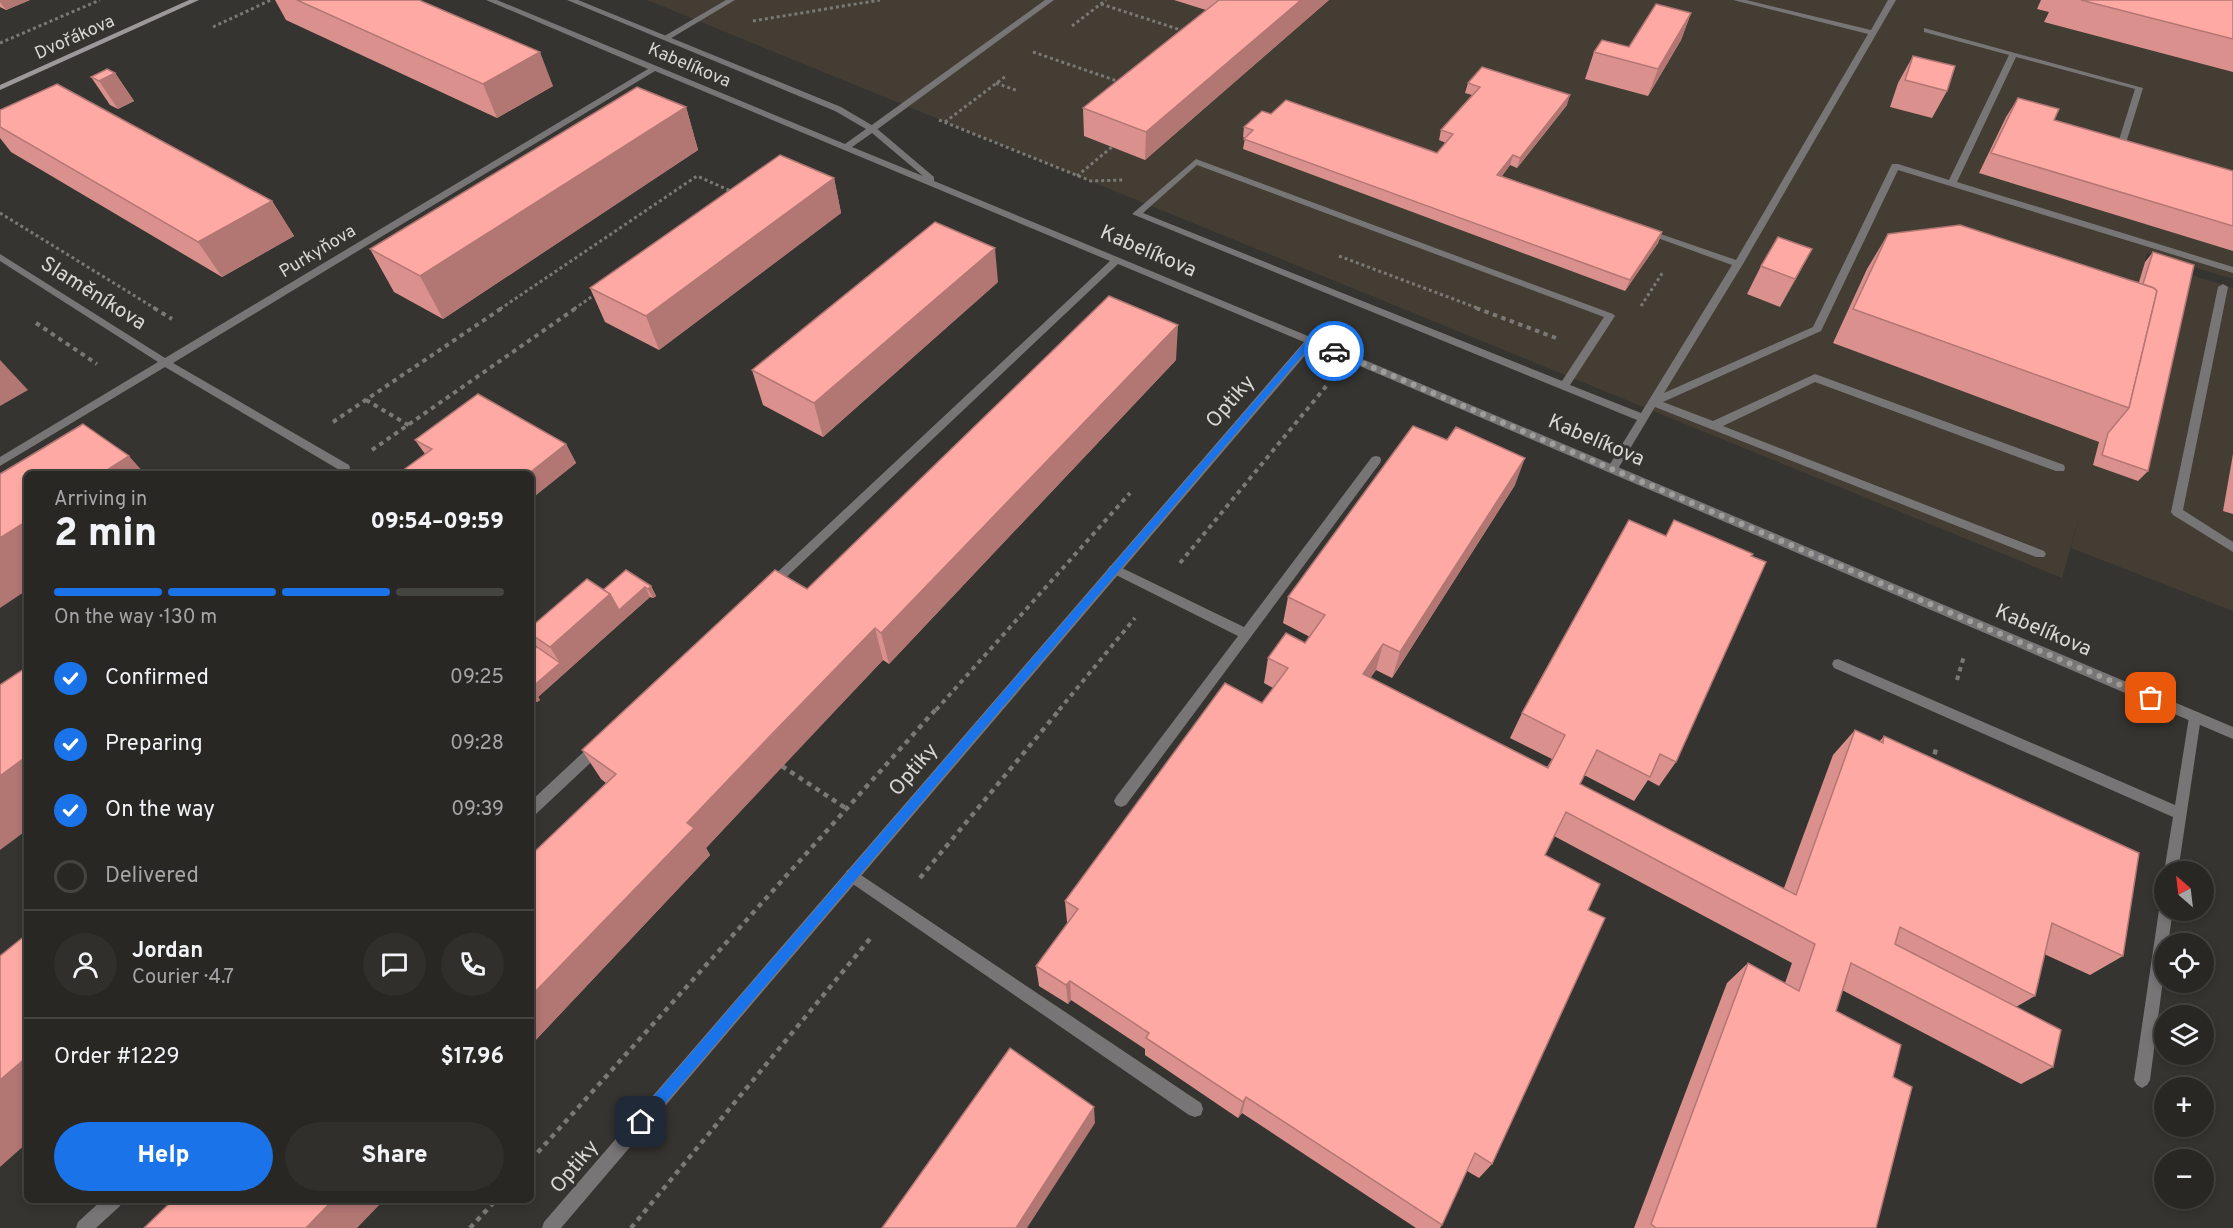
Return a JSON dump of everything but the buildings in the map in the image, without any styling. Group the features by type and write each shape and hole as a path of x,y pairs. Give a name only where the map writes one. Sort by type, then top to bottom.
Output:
{"main road":[{"name":"Dvořákova","path":"0,88 195,0"}],"street":[{"name":"Kabelíkova","path":"490,0 1311,341 2233,733"},
{"name":"Kabelíkova","path":"571,0 838,108 872,129 941,188"},
{"path":"664,38 731,0"},
{"path":"846,148 1050,0"},
{"path":"1737,0 1873,33"},
{"path":"1612,469 1738,264 1892,0"},
{"path":"1927,30 2139,88 2122,143"},
{"path":"1952,183 2013,54"},
{"name":"Purkyňova","path":"0,462 654,69"},
{"path":"1564,385 1610,316 1196,162 1137,214 1643,418"},
{"path":"1653,402 1817,328 1895,166 2233,270"},
{"path":"1636,228 1738,264"},
{"name":"Slaměníkova","path":"0,257 166,363 345,468"},
{"path":"766,590 1117,260"},
{"path":"2223,287 2177,512 2233,548"},
{"name":"Optiky","path":"550,1228 1311,341"},
{"path":"1713,426 1815,378 2060,468"},
{"path":"1653,402 2040,554"},
{"path":"1121,801 1376,460"},
{"path":"1114,569 1246,634"},
{"path":"1838,664 2180,814"},
{"path":"2173,861 2195,717"},
{"path":"534,807 610,736"},
{"path":"852,874 1195,1109"},
{"path":"2142,1080 2164,921"},
{"path":"84,1228 111,1203"}],"path":[{"path":"0,44 100,0"},
{"path":"1101,4 1191,34"},
{"path":"996,39 1130,86"},
{"path":"996,83 1018,91"},
{"path":"1077,176 1112,147"},
{"path":"331,424 697,176 738,194 728,201"},
{"path":"0,213 175,322"},
{"path":"345,468 410,426 603,290"},
{"path":"27,317 100,366"},
{"path":"631,1228 1329,383"},
{"path":"366,400 410,426"},
{"path":"534,1157 1137,485"},
{"path":"1030,732 1037,736"},
{"path":"782,766 847,809"},
{"path":"470,1228 492,1203"}],"shaded area":[{"path":"647,0 2233,0 2233,279 2147,253 2106,413 2147,261 2233,288 2233,611 2071,548 2082,506 2062,578"}],"way so far":[{"path":"1334,351 2151,698"}],"route":[{"path":"641,1122 1311,341 1334,351"}]}
